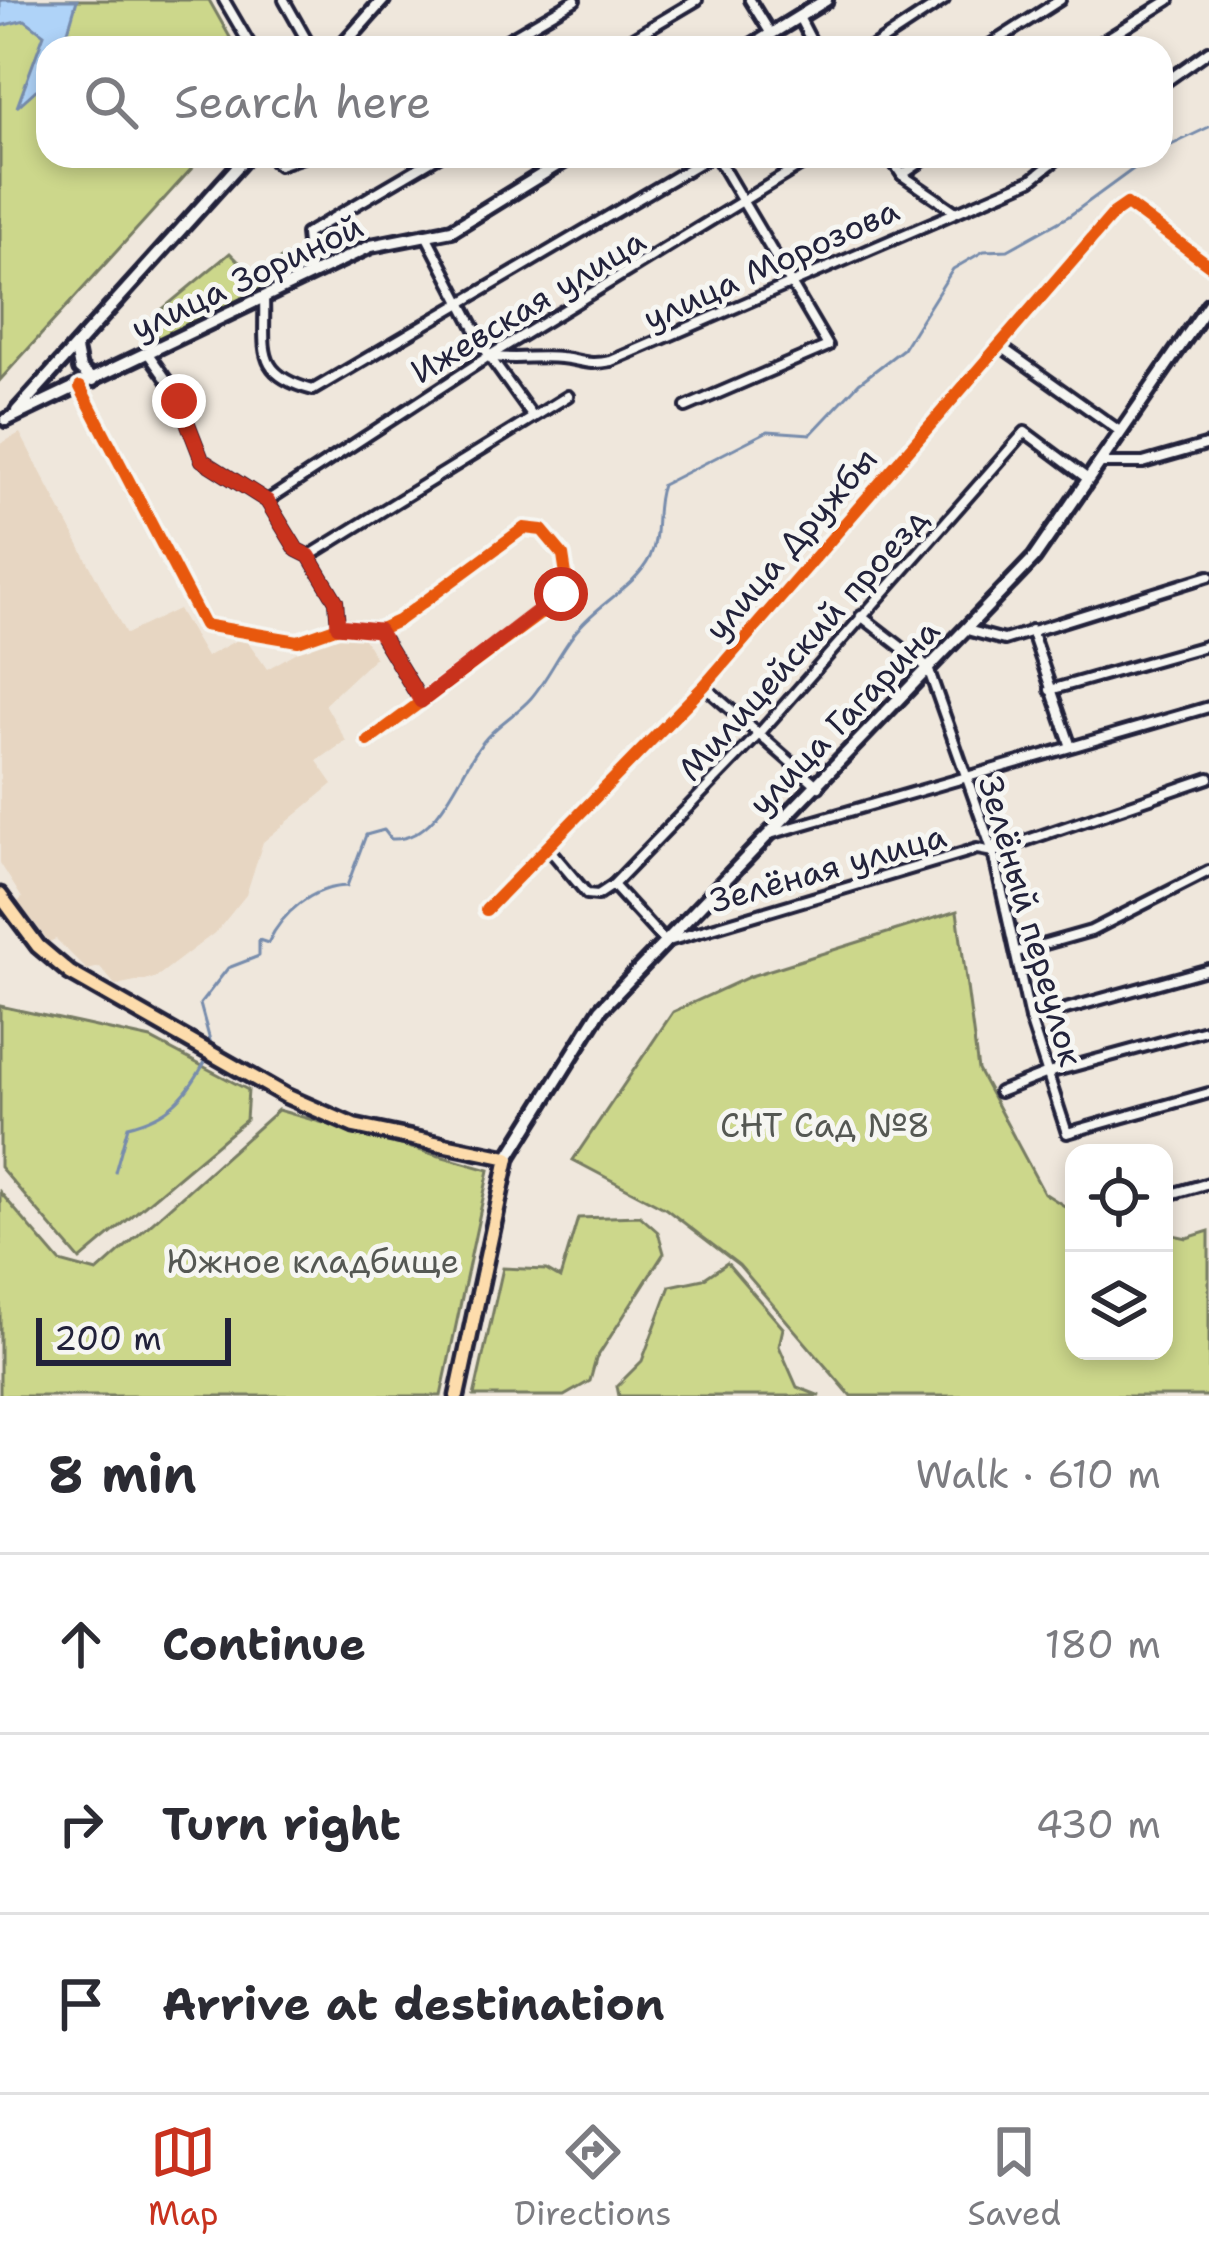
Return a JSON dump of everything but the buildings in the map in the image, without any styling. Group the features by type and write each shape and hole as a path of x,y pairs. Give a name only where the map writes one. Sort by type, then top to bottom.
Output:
{"main road":[{"path":"350,36 382,0"},
{"path":"768,36 826,0"},
{"path":"3,422 76,348 236,168"},
{"name":"улица Зориной","path":"3,422 371,246 452,230 553,168"},
{"name":"улица Гагарина","path":"508,1158 581,1033 1034,558 1209,304"},
{"path":"76,348 80,369 93,380"},
{"path":"0,895 38,946 70,973 302,1104 385,1134 508,1158 458,1396"}],"street":[{"path":"224,0 245,36"},
{"path":"284,0 304,36"},
{"path":"519,36 574,0"},
{"path":"636,36 697,0"},
{"path":"750,0 771,34"},
{"path":"889,36 944,0"},
{"path":"1004,36 1060,0"},
{"path":"1111,36 1169,0"},
{"path":"798,17 808,36"},
{"path":"1173,76 1209,50"},
{"path":"310,275 306,234 419,168"},
{"path":"264,297 263,358 273,373 313,390 693,168"},
{"path":"686,407 828,346 721,168"},
{"name":"Ижевская улица","path":"267,501 489,356 798,168"},
{"path":"897,168 955,211"},
{"path":"902,175 912,168"},
{"name":"улица Морозова","path":"489,356 521,362 564,357 583,366 611,361 790,279 1031,180 1046,168"},
{"name":"улица Дружбы","path":"486,910 550,850 704,686 1127,204 1209,265"},
{"path":"427,237 489,356 532,417"},
{"path":"1000,346 1122,433"},
{"path":"147,352 176,393 202,460 267,501 336,601 338,626"},
{"path":"80,387 204,625 298,640 338,626 378,630 398,621 524,528 542,530 563,555 567,581 561,594 368,741"},
{"path":"309,556 401,504 568,396"},
{"name":"Милицейский проезд","path":"613,885 758,735 1025,432 1088,479"},
{"path":"1100,463 1143,463 1209,444"},
{"path":"965,629 1004,640 1209,576"},
{"path":"861,616 928,668"},
{"path":"378,630 421,701"},
{"path":"1031,630 1070,744"},
{"path":"1050,690 1209,645"},
{"name":"Зелёный переулок","path":"928,668 993,852 1030,1019 1067,1133 1209,1093"},
{"path":"704,686 819,787"},
{"path":"768,834 1209,706"},
{"name":"Зелёная улица","path":"665,942 977,849 993,852 1209,778"},
{"path":"550,850 587,894 598,895 613,885 665,942"},
{"path":"1017,952 1091,932 1209,871"},
{"path":"1030,1019 1209,969"},
{"path":"999,1092 1048,1073 1209,1028"},
{"path":"1173,1193 1209,1183"}],"shaded area":[{"path":"20,433 126,634 178,609 206,657 244,636 267,669 333,632 364,639 375,657 325,704 346,741 317,761 333,784 263,842 246,895 217,931 155,978 116,986 100,967 87,970 56,939 49,942 18,902 22,898 0,863 0,444"}],"green space":[{"path":"0,0 209,0 229,36 36,36 36,168 192,168 0,380"},
{"path":"230,253 250,273 288,256 296,271 159,340 148,321"},
{"name":"СНТ Сад №8","path":"957,911 978,1070 1044,1193 1065,1206 1065,1360 1173,1360 1173,1235 1187,1238 1209,1231 1209,1396 851,1396 739,1265 666,1209 573,1160 673,1012 751,976"},
{"path":"0,1006 151,1039 248,1090 246,1120 80,1260 0,1167"},
{"name":"Южное кладбище","path":"278,1110 489,1170 441,1396 0,1396 0,1192 60,1262 97,1272"},
{"path":"640,1216 658,1232 664,1253 596,1359 590,1381 564,1396 474,1396 503,1268 546,1270 560,1278 578,1218"},
{"path":"727,1263 783,1328 779,1346 797,1387 820,1396 619,1396 617,1386 642,1361 670,1286 703,1279"}],"water":[{"path":"0,0 77,0 66,36 43,36 25,20 0,26"},
{"path":"36,56 36,90 17,107"}],"waterway":[{"path":"1173,144 1209,127"},
{"path":"212,1048 200,1004 228,968 259,956 259,940 268,943 281,922 310,897 347,886 366,835 384,830 391,839 408,837 435,817 483,742 531,698 587,620 643,568 653,548 662,485 768,431 811,434 859,383 903,349 953,269 984,251 1008,250 1069,216 1135,168"},
{"path":"115,1172 128,1126 176,1102 208,1056"}],"cycle path":[{"path":"486,910 704,686 1114,213 1127,204 1209,265"},
{"path":"80,387 204,625 298,641 338,627 378,630 398,621 524,528 542,530 563,555 567,581 551,606 368,741"}],"route":[{"path":"179,401 202,460 267,501 297,550 309,556 330,588 338,626 378,630 421,701 561,594"}]}
